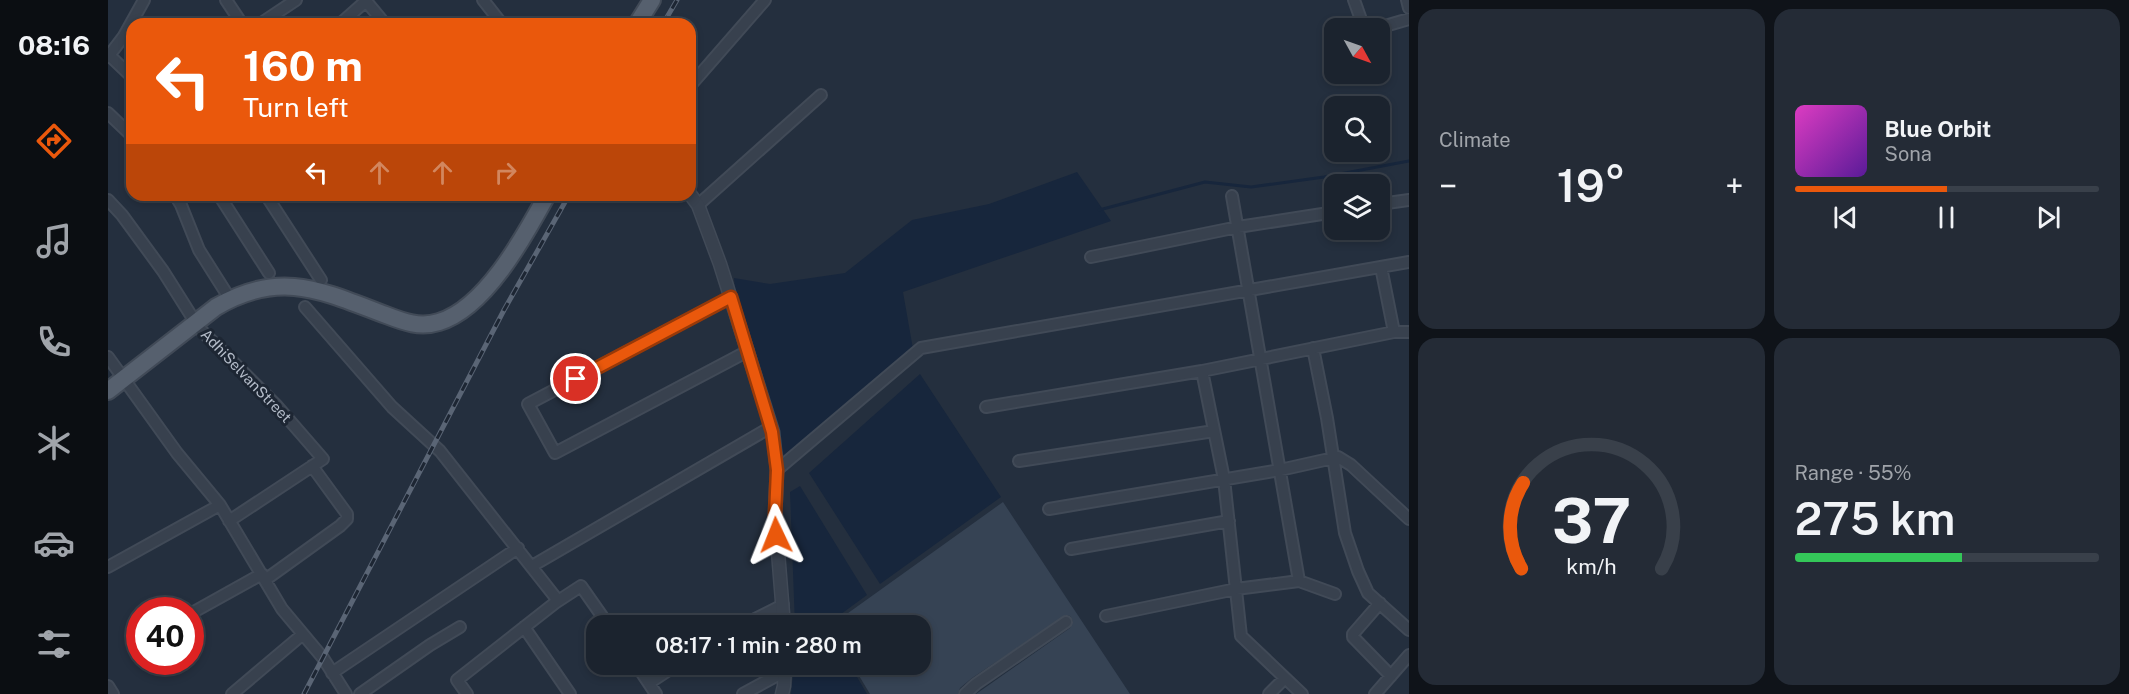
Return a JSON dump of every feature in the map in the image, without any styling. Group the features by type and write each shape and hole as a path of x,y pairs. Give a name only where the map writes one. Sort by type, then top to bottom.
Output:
{"main road":[{"path":"640,18 648,0"},
{"path":"641,18 652,0"},
{"path":"197,325 242,302 286,293 322,298 402,330 426,332 442,329 458,320 470,309 511,255 543,201"},
{"path":"108,400 125,382 230,299 267,287 306,288 326,292 403,321 421,325 449,318 477,297"},
{"path":"108,391 125,382"}],"street":[{"path":"140,18 144,0"},
{"path":"226,0 238,18"},
{"path":"269,18 296,0"},
{"path":"347,18 367,0 380,18"},
{"path":"483,0 497,18"},
{"path":"696,79 765,0"},
{"path":"1354,0 1360,18"},
{"path":"1407,0 1409,8"},
{"path":"1390,25 1409,19"},
{"path":"126,34 109,56 126,72"},
{"path":"698,205 821,95"},
{"path":"108,113 126,130"},
{"path":"1232,196 1299,581"},
{"path":"1390,203 1409,200"},
{"name":"AdhiSelvanStreet","path":"108,201 122,215 163,271 197,325 278,406 323,459 312,466"},
{"path":"179,201 199,250 230,299"},
{"path":"223,201 269,273"},
{"path":"270,201 321,280"},
{"path":"695,201 731,297 771,427 777,470 775,515 783,615"},
{"path":"1091,256 1238,227 1324,214"},
{"path":"777,470 921,348 1409,262"},
{"path":"1381,267 1394,332"},
{"path":"731,297 528,404 555,453 748,351"},
{"path":"305,307 392,406 440,452 532,566 556,598 555,603"},
{"path":"986,407 1202,371 1394,332 1409,332"},
{"path":"1313,348 1346,533 1358,572 1368,593 1409,630"},
{"path":"108,357 177,453 220,505 282,609 323,658 346,694"},
{"path":"1202,371 1224,479 1241,636 1302,694"},
{"path":"532,566 771,427"},
{"path":"1019,461 1214,431"},
{"path":"1049,509 1280,470 1338,457 1351,465 1409,519"},
{"path":"204,607 263,577 340,526 347,519 347,514 312,466 229,520"},
{"path":"108,567 220,505"},
{"path":"1071,549 1229,521"},
{"path":"332,674 518,548"},
{"path":"1106,616 1236,589 1299,581 1335,594"},
{"path":"467,694 457,680 555,603 581,586 601,615"},
{"path":"1380,603 1353,634 1353,637 1391,676"},
{"path":"763,615 783,605"},
{"path":"964,694 1066,622"},
{"path":"360,694 460,627"},
{"path":"524,627 570,694"},
{"path":"232,694 303,634"},
{"path":"1376,694 1409,655"},
{"path":"644,675 656,694"},
{"path":"649,683 661,675"},
{"path":"743,694 774,675"},
{"path":"782,694 784,675"},
{"path":"1269,694 1285,678"},
{"path":"108,686 113,694"}],"water":[{"path":"1077,172 1111,221 903,292 913,349 785,460 769,396 736,301 734,278 770,284 845,273 912,220 989,204"},
{"path":"920,374 1001,497 880,584 809,473"},
{"path":"800,486 867,595 840,615 795,615 790,492"},
{"path":"793,675 856,675 867,694 791,694"}],"building":[{"path":"1003,502 1130,694 976,694 1070,628 1073,621 1070,616 1066,615 972,678 960,688 958,694 870,694 859,675 931,675 931,615 845,615"}],"waterway":[{"path":"1099,210 1205,182 1251,187 1324,177 1409,161"}],"railway":[{"path":"666,18 677,0"},
{"path":"304,694 504,310 566,201"}],"route":[{"path":"576,379 731,297 772,432 777,470 776,535"}]}
